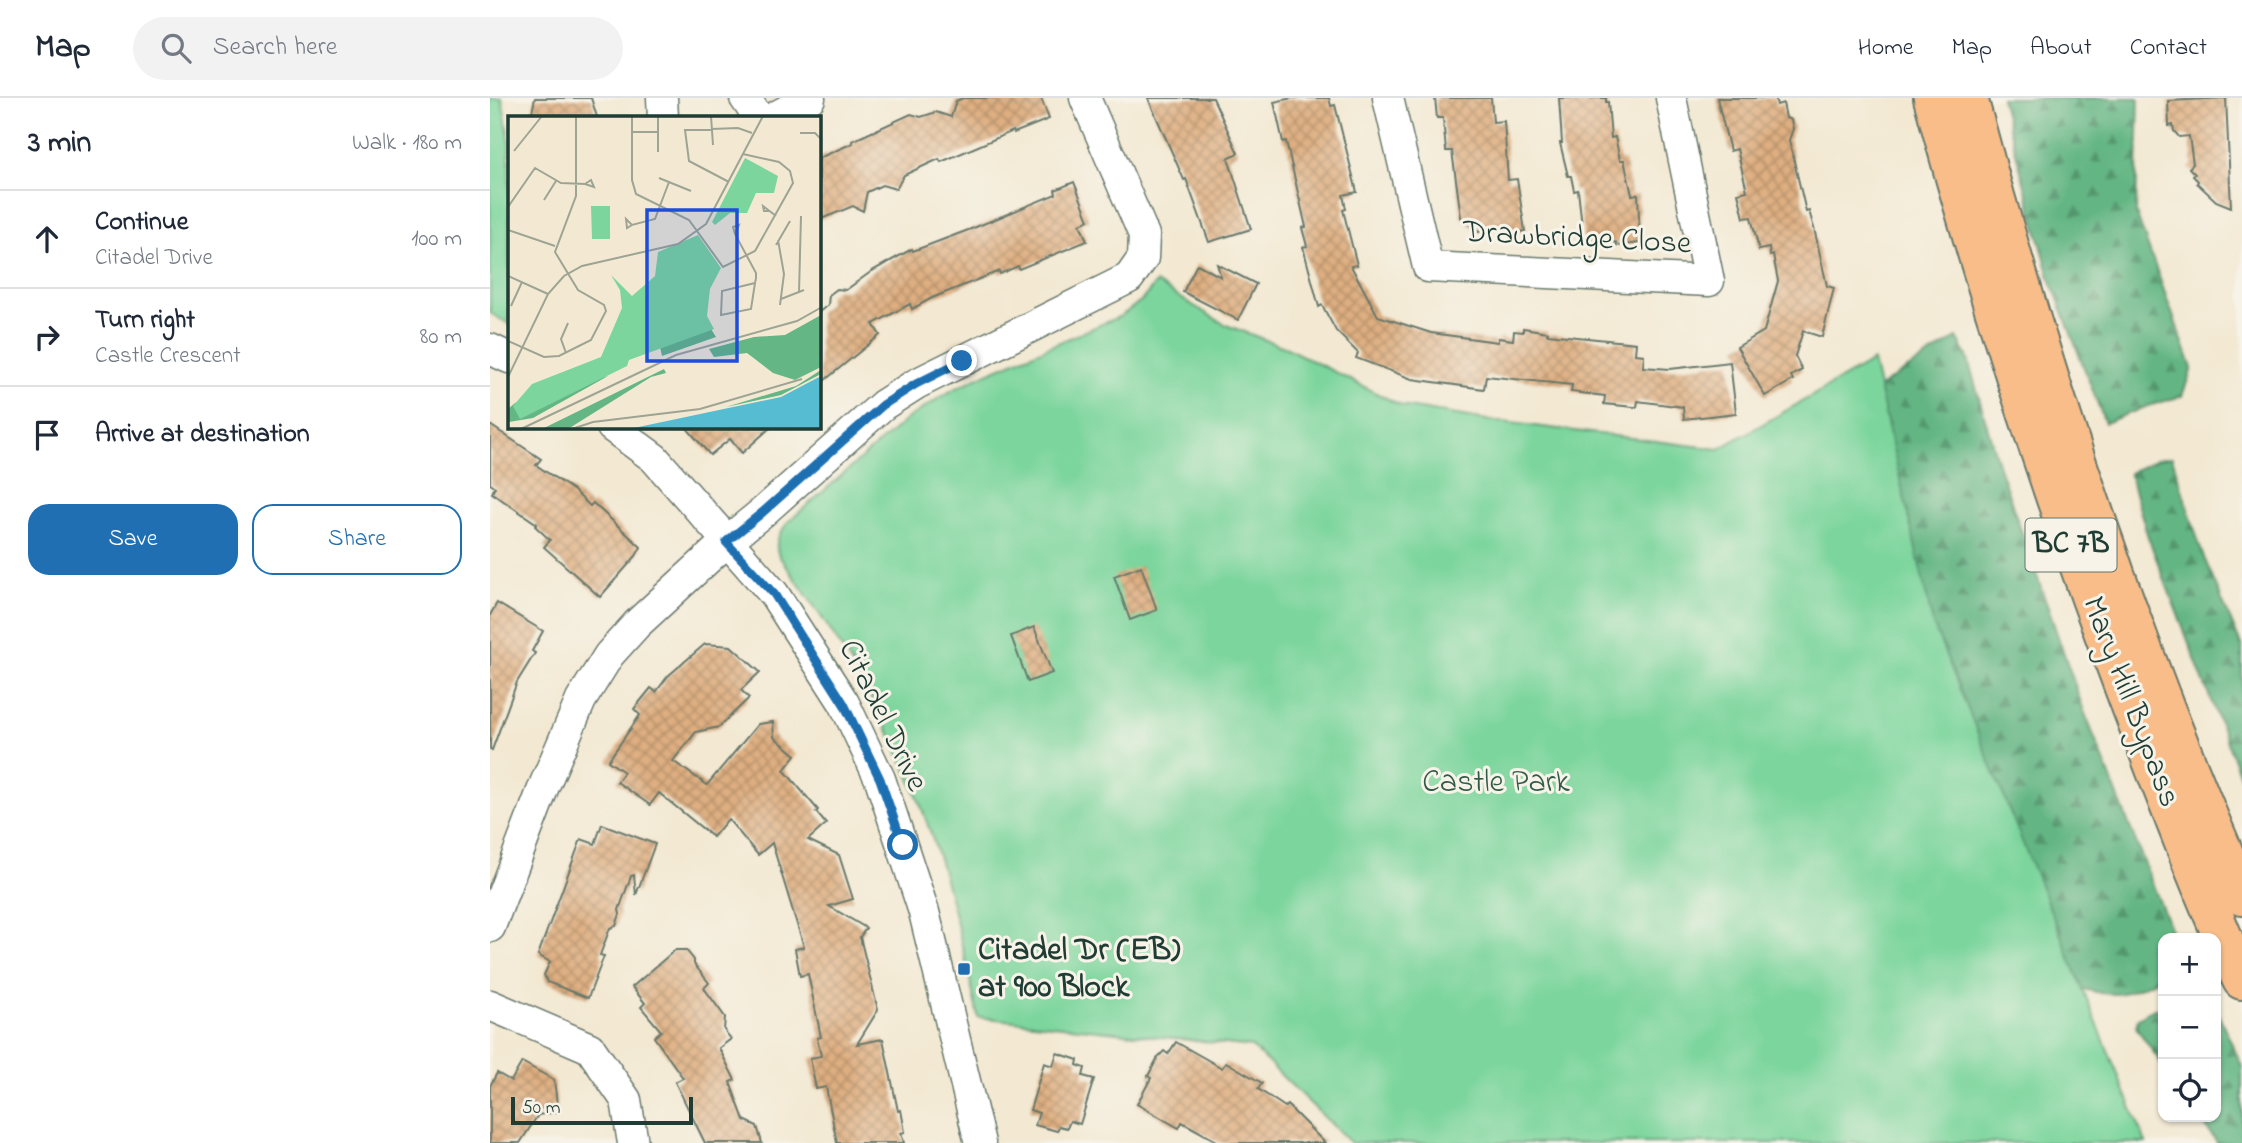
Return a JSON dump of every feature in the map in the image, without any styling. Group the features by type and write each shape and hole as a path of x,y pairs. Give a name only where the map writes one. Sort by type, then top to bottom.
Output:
{"highway":[{"name":"Mary Hill Bypass","path":"1933,98 1992,303 2060,513 2168,803 2242,979"},
{"name":"Mary Hill Bypass","path":"1968,98 2002,221 2068,435 2164,702 2242,896"}],"street":[{"path":"662,98 663,116"},
{"path":"745,98 757,116"},
{"path":"777,116 810,98"},
{"path":"490,927 580,700 609,655 637,624 883,405 916,384 1129,278 1143,258 1144,235 1084,98"},
{"name":"Drawbridge Close","path":"1388,98 1429,267 1709,281 1671,98"},
{"path":"490,349 508,358"},
{"name":"Citadel Drive","path":"615,429 654,458 774,594 844,704 880,779 924,912 980,1143"},
{"path":"490,1004 590,1048 626,1100 633,1143"}],"green space":[{"path":"490,98 502,98 508,131 508,323 490,313"},
{"path":"2001,98 2139,98 2136,213 2192,368 2182,396 2105,423 2051,281"},
{"name":"Castle Park","path":"1156,283 1226,325 1287,348 1402,406 1487,420 1719,449 1873,361 1933,624 2146,1143 1351,1143 1252,1047 978,1017 942,868 911,781 868,692 779,556 777,542 788,522 908,418 954,389 987,373 1121,316 1142,300"},
{"path":"1957,338 1967,356 1999,467 2084,711 2172,933 2158,933 2158,979 2120,994 2101,993 2074,986 1719,488"},
{"path":"2172,457 2202,553 2242,647 2242,781 2148,537 2129,473 2157,459"},
{"path":"2158,1009 2158,1059 2136,1027 2138,1018"},
{"path":"2221,1020 2242,1066 2242,1143 2217,1143 2202,1122 2221,1122"}],"building":[{"path":"535,98 591,98 597,116 531,116"},
{"path":"963,98 1041,98 1049,119 1014,133 1013,131 941,162 939,159 904,175 896,189 882,185 867,192 863,211 853,206 821,219 821,157 911,114 921,117 936,112 951,117 956,101"},
{"path":"1148,98 1213,98 1238,153 1228,158 1251,229 1209,242 1186,179 1184,180"},
{"path":"1292,98 1329,98 1331,106 1335,105 1357,192 1343,195 1346,209 1343,210 1357,265 1351,266 1378,316 1431,333 1498,342 1498,338 1513,340 1514,331 1523,332 1523,328 1548,332 1547,334 1636,343 1635,354 1644,355 1643,367 1670,369 1730,362 1736,413 1684,419 1683,407 1638,401 1637,407 1604,404 1605,396 1571,392 1572,385 1486,376 1484,389 1412,379 1356,358 1358,353 1336,331 1322,305 1319,307 1303,247 1307,246 1302,228 1306,227 1274,102"},
{"path":"1435,98 1491,98 1493,122 1504,121 1508,180 1517,179 1525,231 1505,234 1504,228 1478,232 1461,217 1452,151 1446,151 1443,118 1437,118"},
{"path":"1559,98 1606,98 1611,138 1615,137 1620,160 1624,160 1632,195 1638,194 1640,243 1617,246 1616,242 1584,245 1578,190 1574,191 1571,176 1568,176 1560,143"},
{"path":"1717,98 1775,98 1777,105 1783,103 1786,118 1791,120 1793,129 1789,140 1806,212 1809,211 1814,228 1827,286 1834,288 1822,337 1803,331 1795,356 1802,370 1791,376 1793,380 1765,396 1737,347 1764,331 1778,281 1773,255 1770,256 1769,248 1759,250 1751,217 1744,218 1738,193 1747,191 1737,149 1730,151"},
{"path":"2226,98 2231,207 2216,201 2197,183 2193,176 2195,174 2189,168 2193,164 2189,136 2179,137 2173,125 2169,126 2168,101"},
{"path":"1074,182 1089,220 1080,224 1087,241 1019,269 1018,266 1000,274 999,271 912,309 910,304 873,324 880,335 821,383 821,310 828,305 829,295 837,289 846,290 872,271 912,249 913,251 971,229 1056,194 1055,190"},
{"path":"1197,264 1221,277 1217,264 1256,284 1238,320 1183,292"},
{"path":"490,425 541,459 536,465 573,490 590,506 593,503 641,547 600,597 544,547 550,540 535,526 537,524 492,493 495,487 490,484"},
{"path":"688,429 769,429 742,453 730,439 710,455"},
{"path":"1141,566 1157,610 1130,620 1114,576"},
{"path":"497,603 543,631 532,651 535,653 517,682 492,750 490,615"},
{"path":"1034,627 1052,673 1028,682 1011,636"},
{"path":"705,644 731,646 760,672 741,690 749,698 719,727 696,732 673,761 707,785 758,724 773,722 774,737 796,755 784,770 818,810 816,812 826,824 808,840 839,855 853,899 829,906 866,928 860,937 878,1010 857,1044 883,1039 898,1111 901,1110 904,1143 837,1143 826,1087 816,1089 810,1058 821,1056 817,1038 821,1037 808,974 800,976 795,949 804,947 772,843 758,855 728,819 713,837 659,793 650,805 617,782 624,772 608,761 640,715 634,709 651,688 656,692 668,676"},
{"path":"602,824 655,844 636,895 634,875 631,876 616,926 610,928 600,955 604,956 588,998 547,982 544,975 550,962 538,955 581,839 595,844"},
{"path":"675,950 686,950 694,960 694,964 709,983 704,988 725,1017 724,1030 731,1039 719,1048 735,1080 730,1082 744,1120 757,1126 762,1143 705,1143 675,1082 683,1078 654,1037 661,1031 641,1007 645,1003 632,987"},
{"path":"1176,1042 1222,1068 1226,1062 1262,1083 1258,1089 1285,1107 1287,1105 1325,1143 1220,1143 1182,1122 1179,1128 1137,1104 1151,1078 1148,1076 1158,1057 1164,1051 1168,1054"},
{"path":"1057,1053 1078,1060 1077,1065 1085,1068 1083,1076 1094,1079 1080,1124 1070,1121 1067,1128 1059,1126 1057,1131 1035,1125 1039,1113 1030,1110 1044,1063 1053,1066"},
{"path":"522,1062 554,1080 558,1112 538,1115 520,1143 490,1143 490,1086 497,1073 511,1081"}],"place":[{"name":"Citadel Dr (EB) at 900 Block","path":"964,969"}],"route":[{"path":"903,845 880,779 844,704 774,594 726,542 883,405 916,384 962,361"}]}
